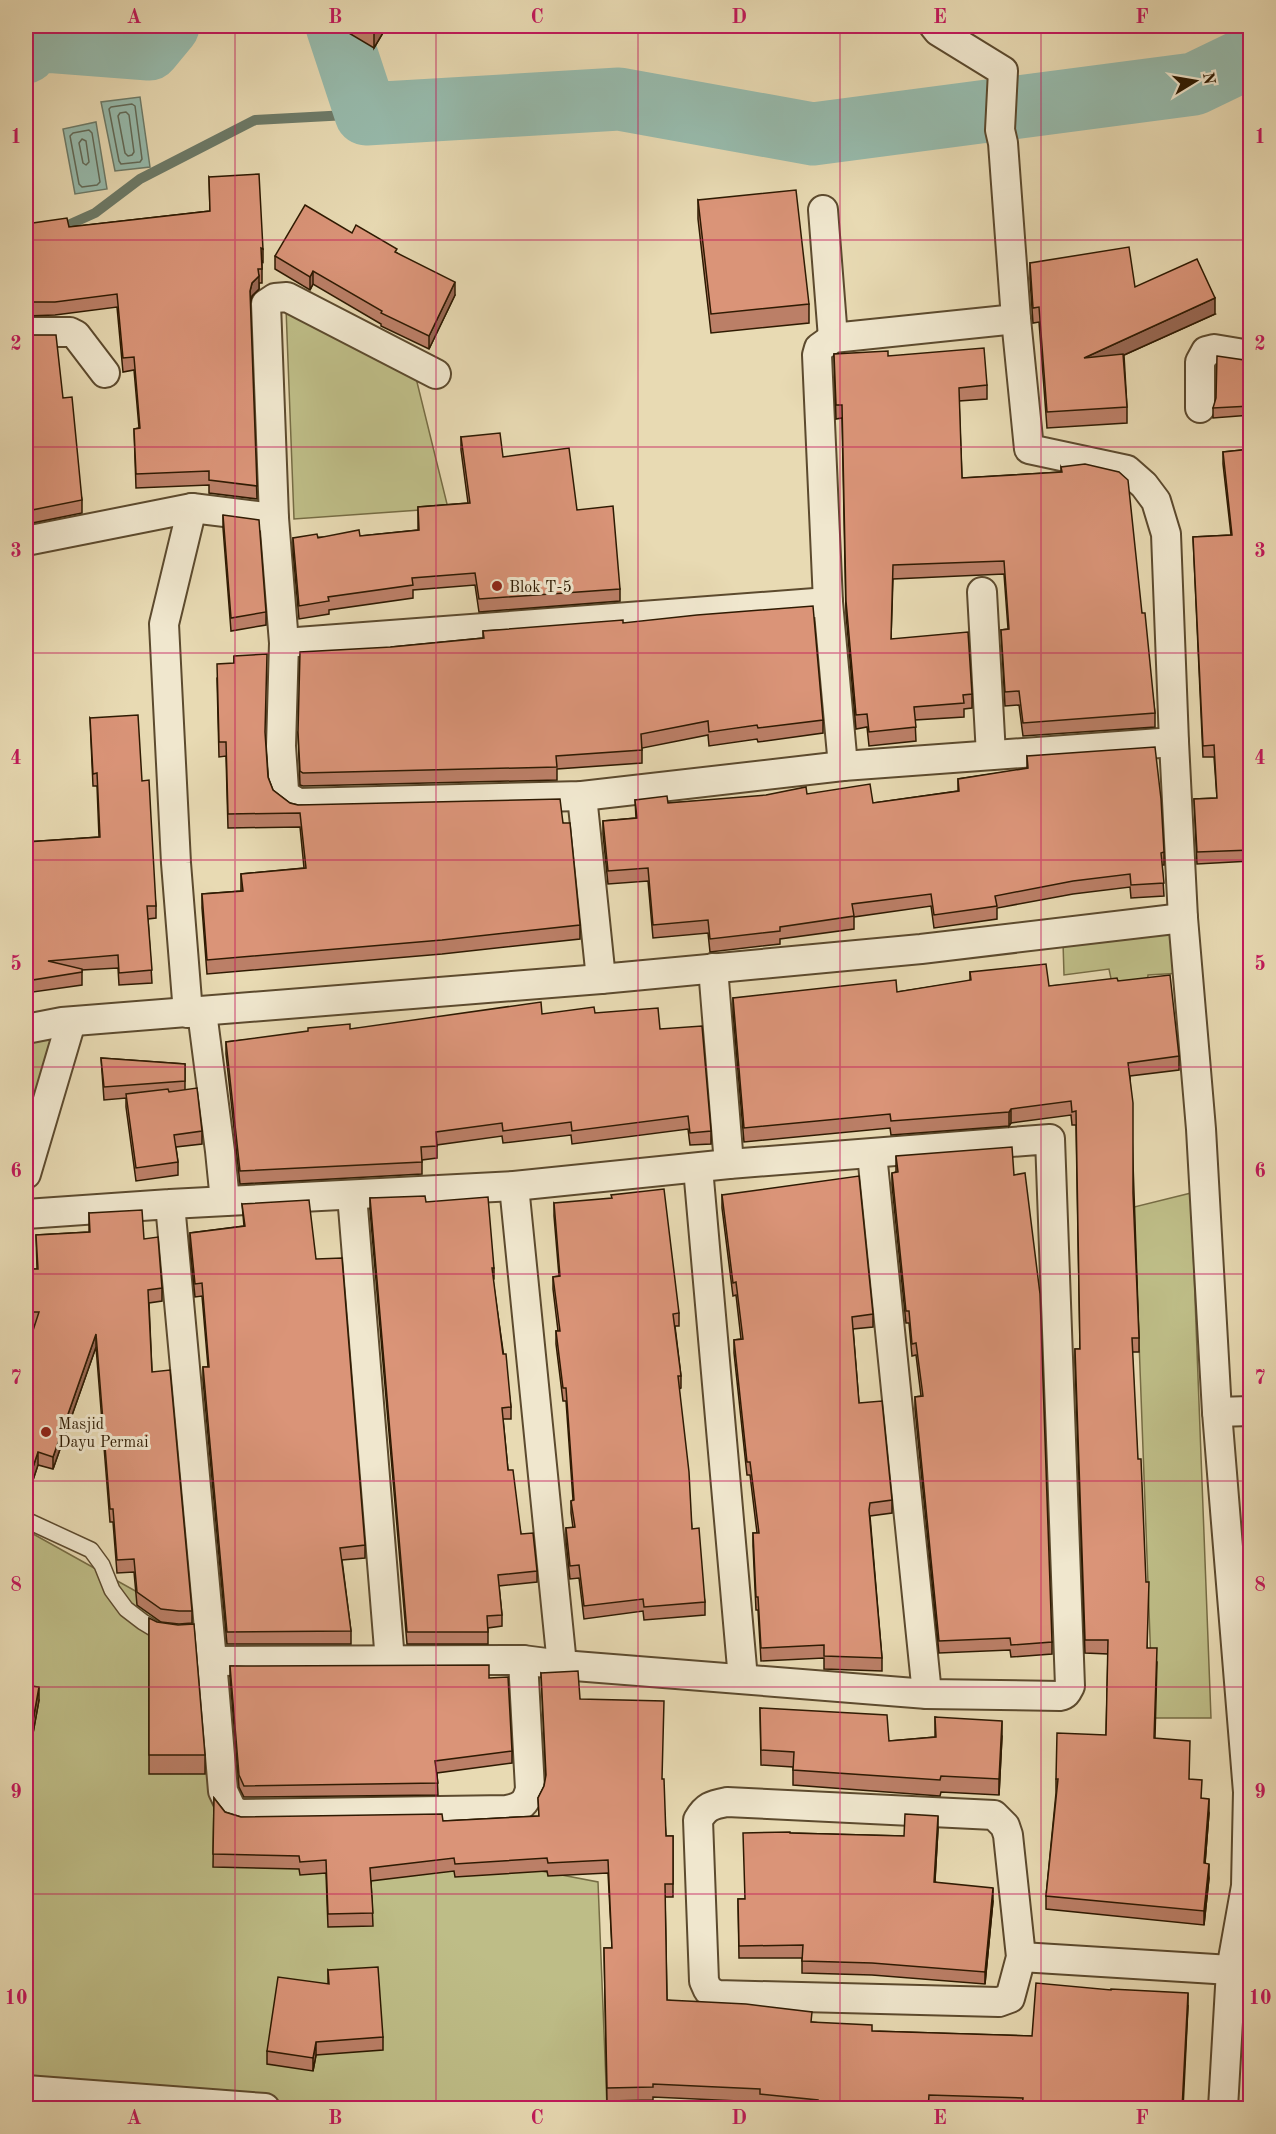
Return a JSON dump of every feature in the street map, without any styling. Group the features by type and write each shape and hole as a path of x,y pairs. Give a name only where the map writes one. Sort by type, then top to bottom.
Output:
{"street":[{"path":"934,26 938,31 1003,71 1000,130 1004,143 1016,319 1029,448 1127,470 1144,485 1156,501 1166,534 1184,918 1201,1129 1217,1412 1248,1792 1246,1886 1223,2109"},
{"path":"823,210 833,338"},
{"path":"436,374 287,297 275,298 266,304 274,518 284,643 281,746 284,790 287,796 298,803 582,796 843,766 1174,742"},
{"path":"843,766 828,602 817,355 819,348 833,338 1016,319"},
{"path":"26,332 70,332 76,335 105,373"},
{"path":"1200,408 1200,362 1206,351 1214,349 1251,355"},
{"path":"26,541 192,508 274,518"},
{"path":"192,508 164,624 176,851 195,1012 220,1150 225,1202"},
{"path":"982,592 991,755"},
{"path":"284,643 828,602"},
{"path":"582,796 601,980"},
{"path":"26,1029 71,1022 601,980 921,949 1184,918"},
{"path":"712,968 729,1164"},
{"path":"26,1174 71,1022"},
{"path":"26,1214 514,1186 729,1164 1050,1139 1070,1686 1065,1695 927,1694 524,1660 212,1661"},
{"path":"872,1154 927,1694"},
{"path":"698,1168 743,1679"},
{"path":"514,1186 562,1665"},
{"path":"352,1195 390,1661"},
{"path":"170,1204 193,1633 212,1661 223,1791 232,1810 241,1814 495,1810 520,1807 527,1799 530,1789 524,1660"},
{"path":"1217,1412 1251,1411"},
{"path":"727,1802 994,1815 1005,1826 1008,1835 1021,1957 1012,1994 1006,2000 999,2002 717,1995 708,1990 704,1981 698,1820 703,1810 712,1805 727,1802"},
{"path":"1021,1957 1239,1955"},
{"path":"26,2090 265,2109"}],"lane":[{"path":"26,1520 91,1550 102,1565 112,1590 126,1609 142,1622 158,1631 193,1633"}],"shaded area":[{"path":"286,308 416,378 448,508 294,519"},
{"path":"1179,925 1182,973 1148,975 1147,988 1113,988 1109,969 1064,975 1063,942"},
{"path":"63,1027 26,1180 26,1032"},
{"path":"1191,1193 1211,1718 1153,1718 1134,1207"},
{"path":"26,1530 209,1632 241,1814 598,1882 607,2108 220,2108 26,2092"}],"water":[{"path":"140,97 150,167 115,171 101,102"},
{"path":"96,122 107,189 75,194 63,129"}],"building":[{"path":"362,26 378,26 374,32"},
{"path":"259,174 262,269 258,269 259,276 252,283 250,291 257,486 209,480 209,471 136,474 134,429 140,428 134,357 123,358 117,294 55,302 26,302 26,224 67,218 69,227 210,211 209,177"},
{"path":"796,190 809,304 711,314 698,200"},
{"path":"305,205 352,233 356,225 397,249 395,252 455,282 429,336 381,313 382,311 313,271 310,277 275,256"},
{"path":"1129,247 1135,287 1197,259 1215,298 1084,358 1123,354 1127,407 1047,412 1039,307 1033,308 1030,263"},
{"path":"26,335 56,335 63,398 72,397 82,500 32,510 29,484 26,485"},
{"path":"984,348 987,385 959,388 962,478 1062,472 1061,467 1085,464 1119,472 1128,480 1155,713 1023,723 1019,691 1005,692 1001,630 1009,629 1004,561 893,565 891,639 968,632 972,694 963,695 964,703 914,707 916,727 869,732 867,714 856,715 846,601 842,405 836,405 834,354 888,351 888,356"},
{"path":"1217,356 1251,361 1251,406 1213,408 1216,398"},
{"path":"500,433 503,457 569,448 577,510 613,506 620,589 479,599 475,573 412,578 413,585 328,597 329,601 299,606 293,538 317,534 318,538 359,530 360,536 419,530 418,507 470,503 461,437"},
{"path":"1251,449 1251,850 1197,852 1194,799 1217,798 1214,745 1203,746 1193,537 1232,535 1223,452"},
{"path":"223,515 259,520 266,612 231,618"},
{"path":"813,606 823,720 758,728 757,725 709,732 708,721 641,734 642,750 556,756 557,767 303,773 300,771 298,732 300,652 391,647 484,638 483,631 623,620 623,623"},
{"path":"267,654 265,732 268,777 273,790 290,803 298,805 560,799 563,823 570,823 580,925 442,940 207,960 202,894 243,891 241,874 306,868 300,813 228,814 226,742 219,742 217,664 234,663 234,656"},
{"path":"138,715 142,781 149,780 156,906 147,906 152,970 119,973 118,955 48,961 82,969 82,972 26,981 26,842 100,837 97,773 93,774 90,718"},
{"path":"1155,747 1161,799 1164,852 1161,853 1164,883 1131,885 1130,874 1073,881 995,896 997,906 934,915 931,894 852,904 854,916 780,927 780,931 710,939 708,920 653,925 648,868 608,871 603,821 637,818 635,800 667,796 668,803 766,795 806,787 807,794 870,784 873,803 959,791 958,779 1028,768 1027,756"},
{"path":"1046,964 1049,986 1117,978 1118,981 1170,975 1179,1056 1128,1063 1133,1103 1133,1193 1139,1338 1132,1338 1138,1459 1141,1459 1146,1582 1149,1582 1147,1648 1157,1648 1154,1738 1190,1741 1189,1779 1202,1780 1201,1798 1209,1799 1204,1863 1209,1864 1204,1911 1046,1896 1058,1779 1056,1779 1057,1733 1106,1735 1108,1640 1085,1640 1075,1349 1080,1349 1076,1111 1072,1112 1071,1101 1011,1109 1009,1112 891,1121 890,1114 744,1128 733,998 896,980 897,992 971,980 970,972"},
{"path":"541,1002 542,1014 594,1007 595,1013 658,1008 660,1029 702,1026 711,1131 690,1133 688,1116 572,1131 571,1122 503,1131 502,1123 436,1132 437,1146 421,1147 422,1162 240,1171 226,1042 308,1031 308,1028 350,1024 350,1029"},
{"path":"101,1058 185,1064 185,1081 104,1087"},
{"path":"197,1088 202,1131 174,1135 178,1162 136,1168 126,1094"},
{"path":"1012,1147 1014,1175 1025,1173 1040,1294 1052,1642 1011,1645 1010,1638 939,1641 915,1397 923,1396 916,1343 912,1344 909,1311 906,1311 892,1173 898,1172 896,1156"},
{"path":"859,1176 873,1314 852,1317 859,1403 882,1401 892,1500 870,1503 869,1510 882,1658 824,1656 824,1645 761,1648 753,1533 759,1533 750,1462 747,1462 734,1340 743,1339 736,1282 733,1283 722,1195"},
{"path":"664,1189 679,1313 673,1314 681,1376 678,1376 689,1472 692,1529 699,1528 705,1602 644,1607 643,1599 584,1606 579,1565 570,1566 566,1528 575,1527 571,1501 574,1500 566,1388 563,1388 556,1331 560,1331 553,1277 560,1276 554,1203 612,1198 611,1195"},
{"path":"425,1196 426,1202 488,1197 494,1268 492,1268 503,1354 506,1354 511,1407 502,1408 508,1470 513,1470 521,1534 533,1533 537,1571 498,1575 502,1615 487,1616 488,1632 407,1632 370,1198"},
{"path":"309,1200 316,1259 342,1258 365,1545 340,1548 351,1631 227,1632 203,1367 209,1367 202,1283 195,1284 190,1233 245,1226 242,1204"},
{"path":"142,1210 144,1239 158,1237 162,1288 148,1290 152,1372 170,1370 192,1611 161,1609 137,1592 134,1559 117,1560 113,1509 110,1509 96,1334 53,1457 38,1452 31,1473 26,1471 26,1352 39,1312 26,1312 26,1269 38,1269 36,1235 90,1232 89,1213"},
{"path":"149,1618 157,1622 178,1625 194,1624 205,1755 149,1755"},
{"path":"489,1665 489,1678 508,1677 512,1751 435,1761 438,1783 244,1786 239,1775 230,1666"},
{"path":"578,1671 580,1699 664,1701 662,1779 664,1779 666,1836 673,1836 673,1884 665,1884 667,2000 746,2004 812,2012 811,2022 872,2025 872,2031 1032,2036 1036,1983 1111,1990 1188,1993 1182,2109 1040,2109 1022,2107 1023,2098 929,2095 928,2109 817,2109 818,2100 760,2094 760,2089 653,2084 653,2087 607,2088 604,1948 612,1948 608,1860 548,1863 547,1858 455,1864 454,1858 370,1868 373,1913 328,1914 326,1860 300,1862 299,1856 213,1854 214,1798 225,1812 241,1817 442,1814 443,1821 539,1816 538,1798 546,1775 541,1673"},
{"path":"26,1685 39,1687 30,1737 26,1737"},
{"path":"760,1708 887,1715 889,1741 936,1737 935,1717 1002,1721 999,1779 941,1776 940,1780 793,1770 794,1752 761,1750"},
{"path":"905,1814 938,1816 934,1882 993,1888 985,1972 872,1963 802,1961 803,1945 739,1946 738,1899 745,1899 743,1833 790,1832 904,1836"},
{"path":"378,1967 383,2037 316,2042 313,2058 267,2051 278,1977 329,1984 328,1970"},
{"path":"85,2104 111,2109 84,2109"}],"waterway":[{"path":"26,52 32,40 149,49 168,26"},
{"path":"337,26 366,114 619,99 813,134 1194,84 1250,57"},
{"path":"57,230 95,213 140,179 255,120 366,114"}],"place":[{"name":"Blok T-5","path":"497,586"},
{"name":"Masjid Dayu Permai","path":"46,1432"}]}
